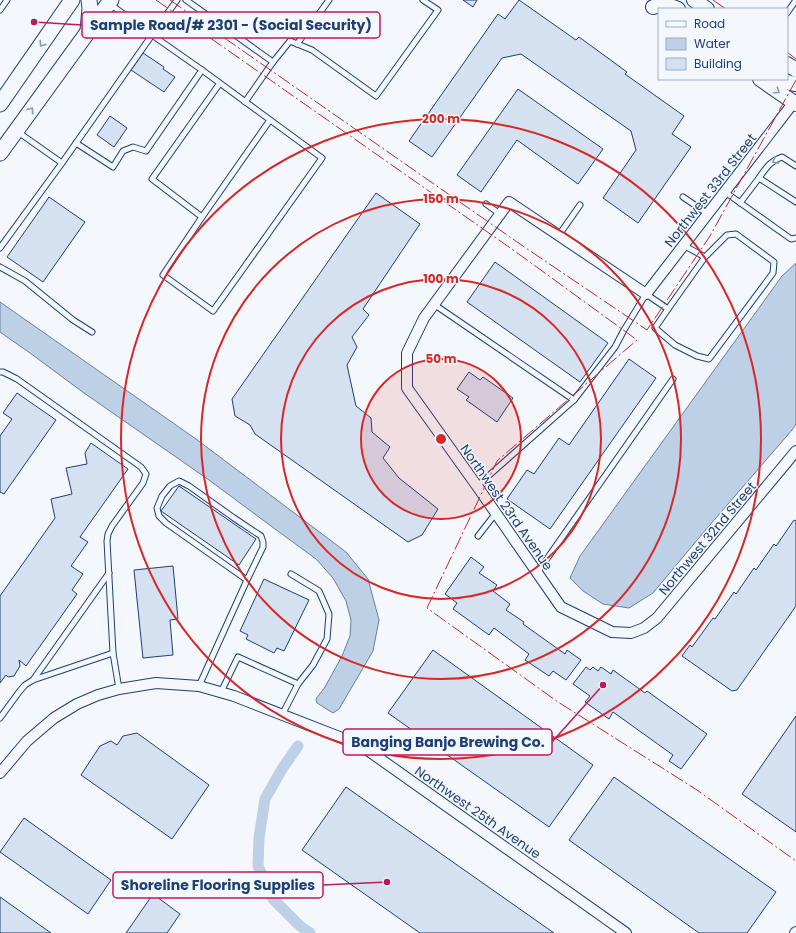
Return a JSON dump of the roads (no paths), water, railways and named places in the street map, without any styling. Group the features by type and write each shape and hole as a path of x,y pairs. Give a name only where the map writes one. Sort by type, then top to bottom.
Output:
{"main road":[{"path":"0,104 72,0"},
{"path":"88,32 90,8 89,0"},
{"path":"694,0 706,8"},
{"path":"0,153 109,1"},
{"path":"652,6 665,4 675,8"},
{"path":"762,80 795,102"},
{"path":"782,80 796,84"}],"street":[{"name":"Northwest 33rd Street","path":"646,294 795,102"},
{"path":"434,305 509,202 646,294"},
{"name":"Northwest 23rd Avenue","path":"434,305 424,318 407,352 407,388 561,607 612,632 631,633"},
{"name":"Northwest 32nd Street","path":"631,633 644,628 657,618 796,451"},
{"name":"Northwest 25th Avenue","path":"0,773 27,741 54,718 77,704 98,695 119,689 156,683 199,686 234,696 342,738 366,749 626,933"}],"lane":[{"path":"0,10 7,0"},
{"path":"0,248 177,0"},
{"path":"186,0 273,62"},
{"path":"297,44 329,0"},
{"path":"245,102 273,62 290,41 312,50 376,96 438,10 423,0"},
{"path":"788,11 796,0"},
{"path":"109,1 152,35 220,83 322,158 213,311 163,275 270,120"},
{"path":"76,143 113,167 124,151 133,147 146,151 202,70"},
{"path":"202,217 152,179 220,83"},
{"path":"16,131 62,163"},
{"path":"740,203 768,165 775,159 782,157 796,166"},
{"path":"759,178 796,202"},
{"path":"725,192 791,239 796,238"},
{"path":"683,197 708,214"},
{"path":"486,204 500,214"},
{"path":"559,235 580,205"},
{"path":"736,234 774,262 773,273 709,359 697,356 675,345 655,328 706,257 726,235 736,234"},
{"path":"683,246 706,257"},
{"path":"0,267 25,281 74,320 92,332"},
{"path":"477,486 574,400 614,347 646,294 668,309"},
{"path":"434,305 574,400"},
{"path":"0,372 3,372 23,384 141,467 146,474 143,483 112,526 108,534 107,541 113,653 119,689"},
{"path":"537,573 673,379"},
{"path":"199,686 263,547 263,542 261,536 189,486 179,481 170,486 162,496 157,508 159,516 166,523 247,580"},
{"path":"478,536 496,513"},
{"path":"33,680 109,573"},
{"path":"282,715 298,684 313,665 327,639 329,614 319,591 291,574"},
{"path":"0,718 18,692 33,680 113,653"},
{"path":"221,692 238,657 298,684"}],"water":[{"path":"796,263 796,424 653,593 629,608 603,604 583,591 570,578 580,556 782,276"},
{"path":"0,302 196,439 346,552 368,579 379,620 373,651 339,709 333,713 317,703 316,699 325,687 342,656 350,636 351,620 346,601 333,578 316,559 209,480 84,393 0,332"}],"waterway":[{"path":"298,746 282,769 265,799 259,838 258,866 273,899 300,926 310,933"}],"place":[{"name":"Sample Road/# 2301 - (Social Security)","path":"34,22"},
{"name":"Banging Banjo Brewing Co.","path":"603,685"},
{"name":"Shoreline Flooring Supplies","path":"387,882"}]}
